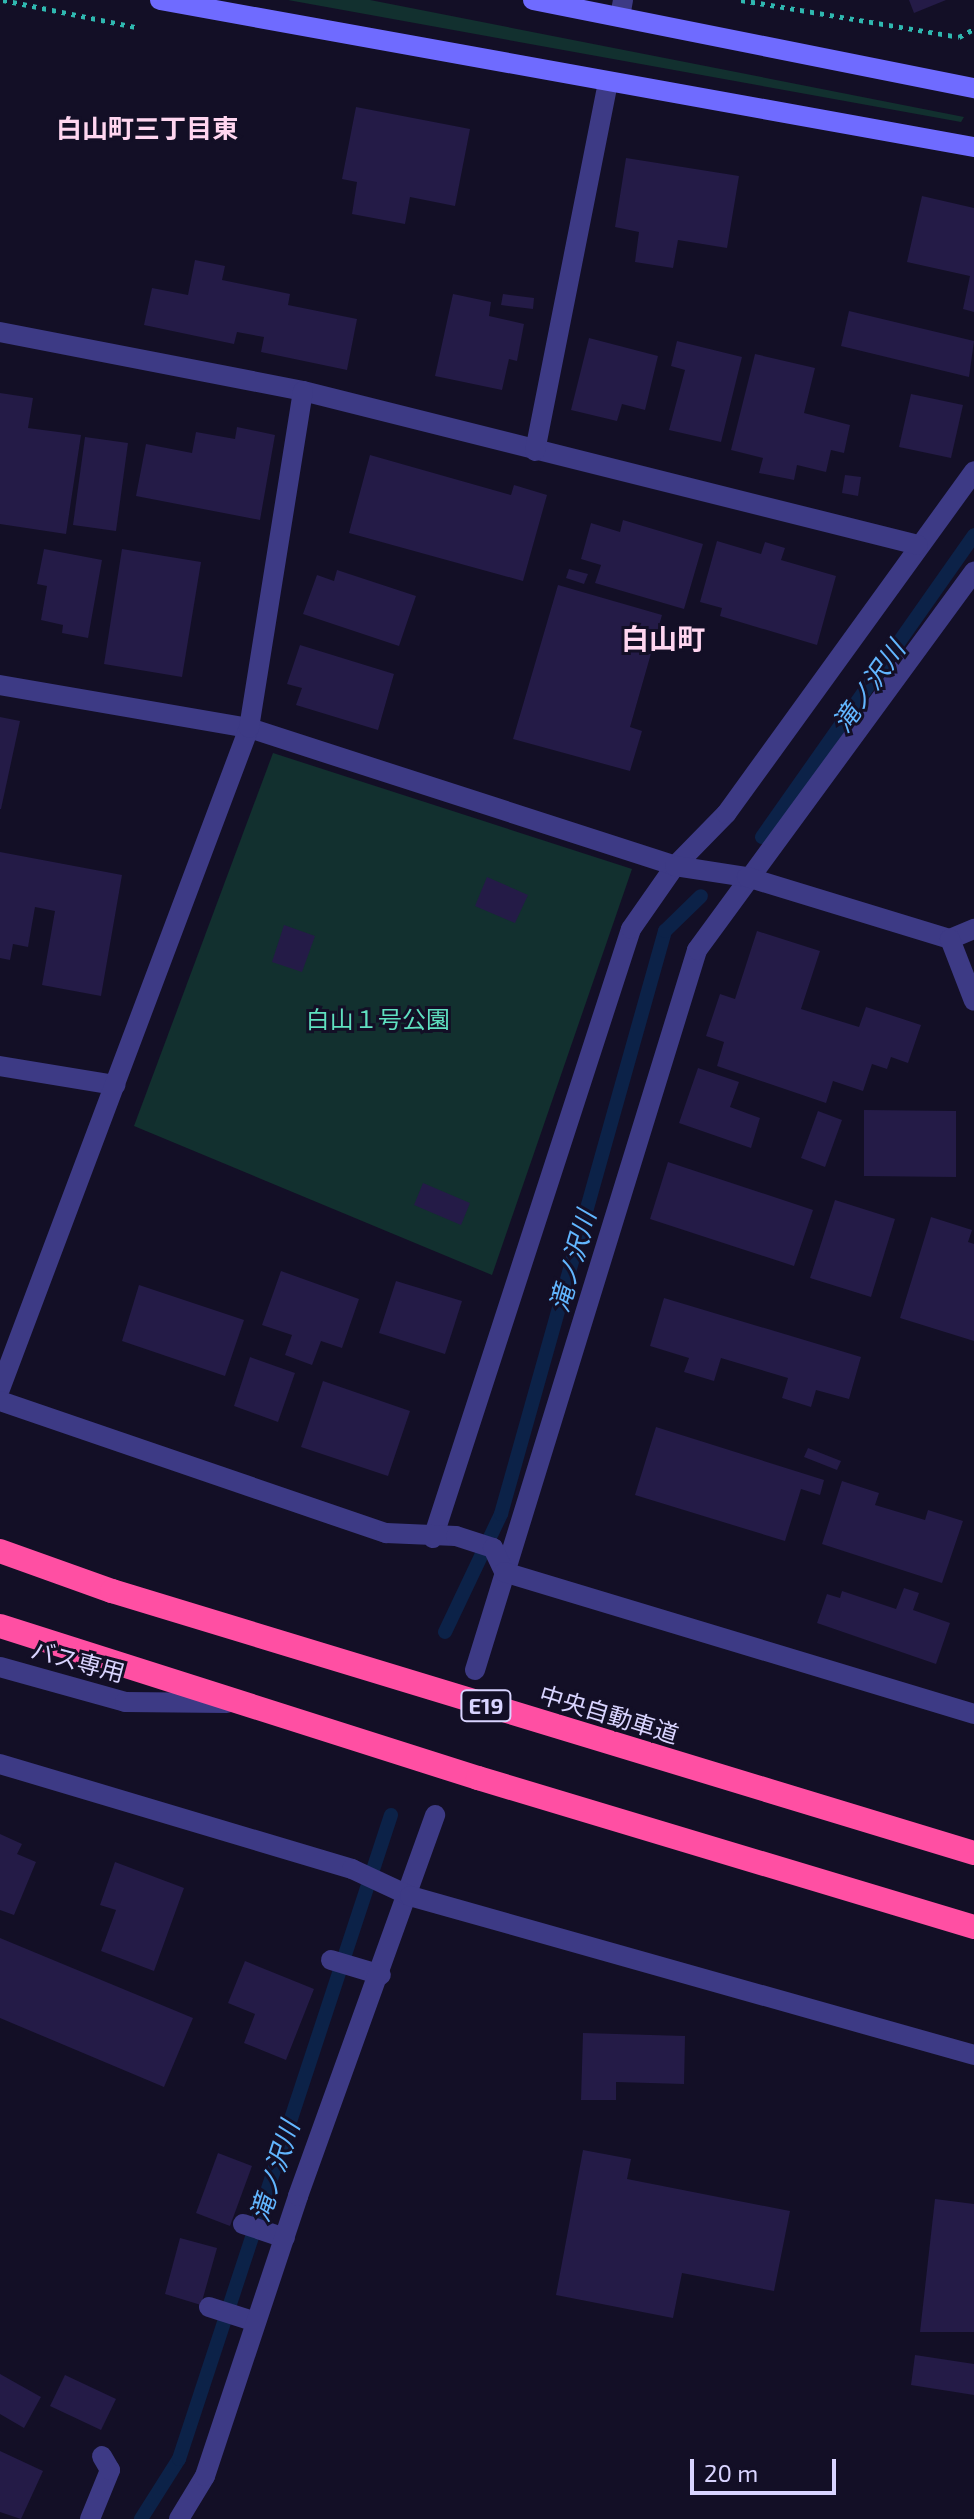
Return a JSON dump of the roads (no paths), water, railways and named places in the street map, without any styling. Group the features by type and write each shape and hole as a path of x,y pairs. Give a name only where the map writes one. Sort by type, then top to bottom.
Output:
{"highway":[{"name":"中央自動車道","path":"0,1551 126,1596 974,1853"},
{"path":"0,1626 239,1704 974,1927"}],"street":[{"path":"160,0 974,147"},
{"path":"533,0 622,8 974,88"},
{"path":"535,451 608,83"},
{"path":"0,332 303,391 918,545"},
{"path":"0,1389 249,728 303,391"},
{"path":"433,1538 631,929 675,866 726,814 974,471"},
{"path":"475,1670 697,950 747,877 974,572"},
{"path":"0,685 249,728 675,866 747,877 950,939 974,929"},
{"path":"950,939 974,1001"},
{"path":"0,1066 115,1085"},
{"path":"0,1401 386,1533 433,1538 456,1536 493,1548 504,1572 974,1713"},
{"name":"バス専用","path":"0,1667 125,1702 239,1704"},
{"path":"0,1764 352,1869 387,1881 410,1896 974,2055"},
{"path":"179,2519 205,2476 249,2319 373,1972 410,1896 435,1815"},
{"path":"331,1960 373,1972"},
{"path":"243,2224 280,2237"},
{"path":"209,2307 249,2319"},
{"path":"90,2519 110,2470 102,2456"}],"waterway":[{"name":"滝ノ沢川","path":"762,837 974,535"},
{"name":"滝ノ沢川","path":"445,1632 501,1514 665,931 701,896"},
{"name":"滝ノ沢川","path":"141,2519 179,2459 391,1815"}],"district":[{"name":"白山町三丁目東","path":"147,128"},
{"name":"白山町","path":"663,638"}],"park label":[{"name":"白山１号公園","path":"378,1019"}]}
